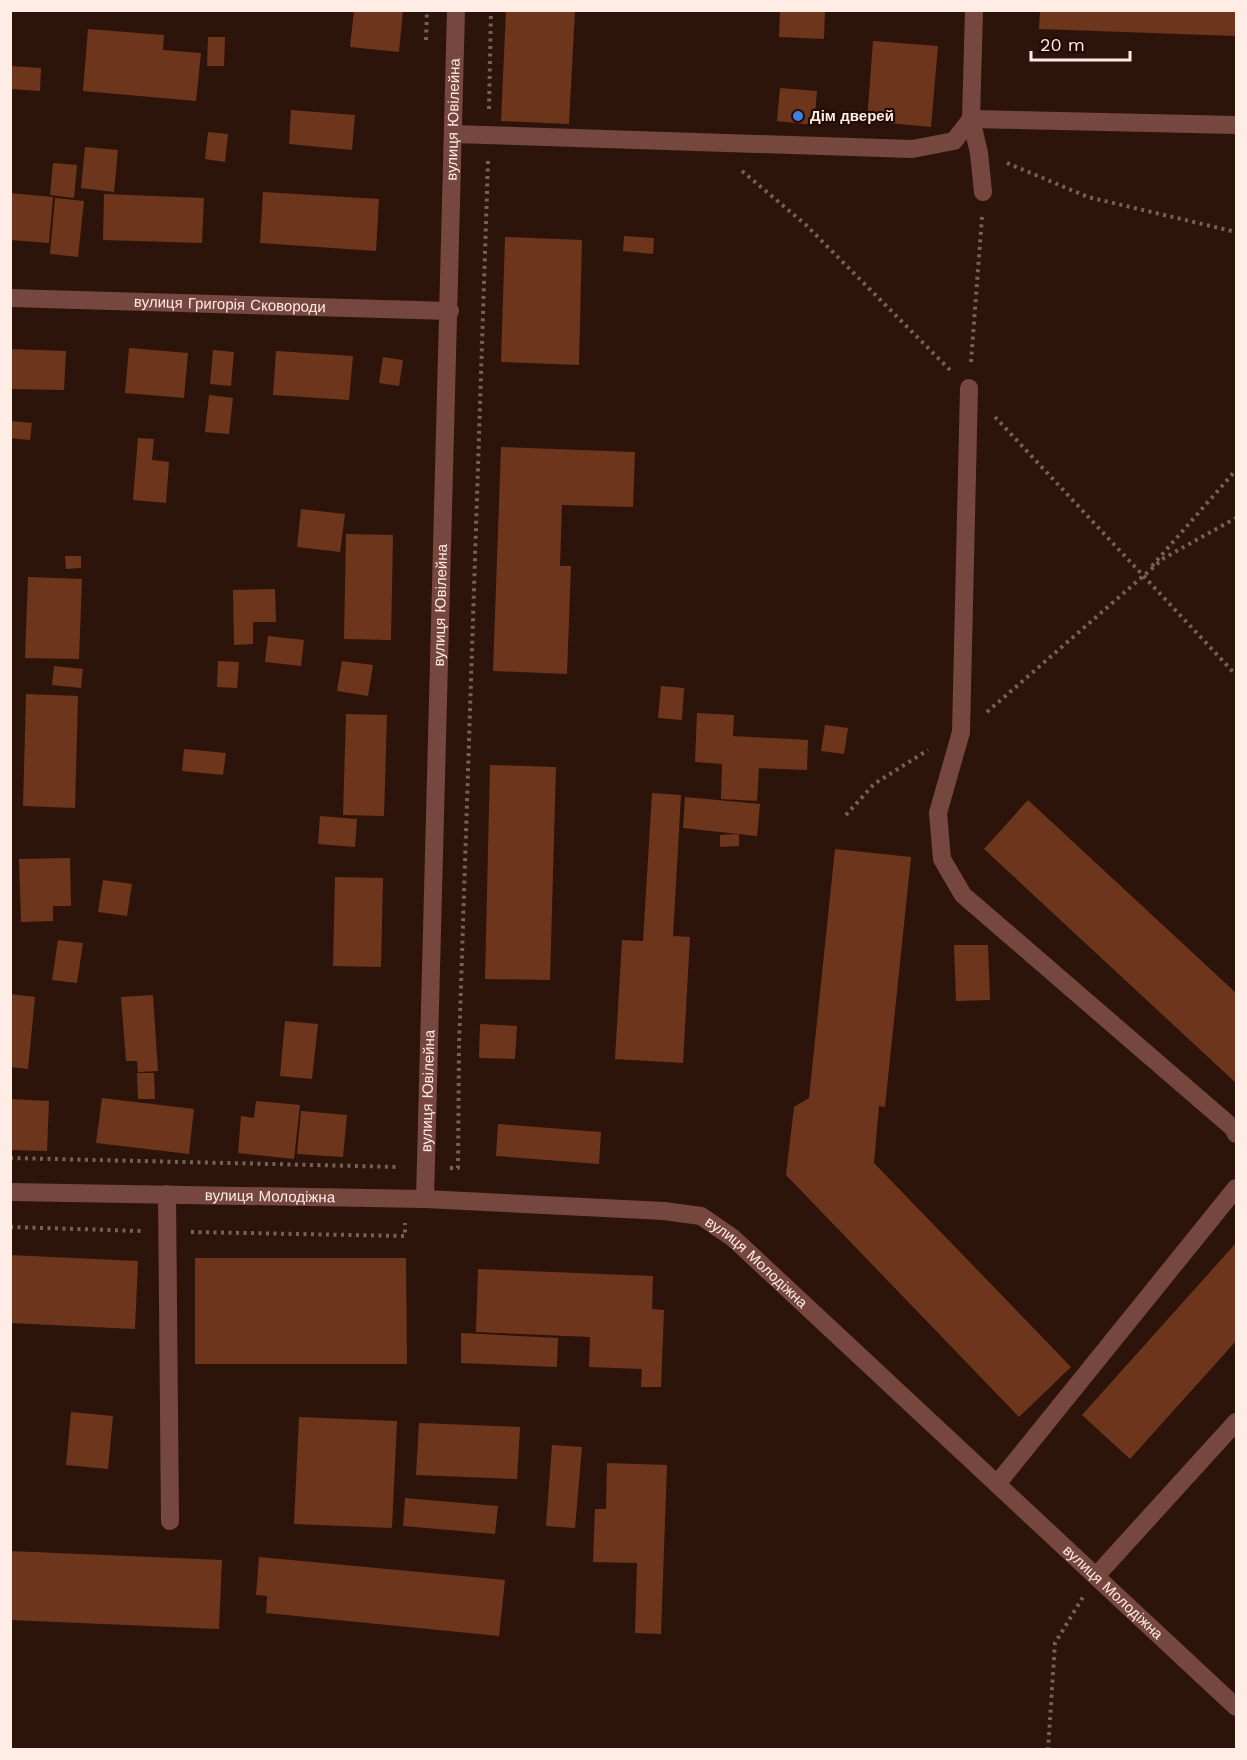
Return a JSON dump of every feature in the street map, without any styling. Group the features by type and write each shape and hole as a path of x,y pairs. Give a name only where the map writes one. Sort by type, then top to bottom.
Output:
{"street":[{"name":"вулиця Ювілейна","path":"425,1199 450,311 456,10"},
{"path":"974,10 971,119 983,192"},
{"path":"453,134 912,150 954,141 971,119"},
{"path":"971,119 1236,125"},
{"name":"вулиця Григорія Сковороди","path":"10,298 450,311"},
{"path":"969,388 960,730 938,813 942,859 963,895 1233,1128 1236,1134"},
{"path":"997,1484 1236,1188"},
{"name":"вулиця Молодіжна","path":"10,1191 425,1199 664,1210 701,1216 733,1238 1236,1707"},
{"path":"167,1194 170,1521"},
{"path":"1096,1576 1236,1422"}],"path":[{"path":"426,46 427,10"},
{"path":"10,1158 458,1168 491,10"},
{"path":"709,143 806,225 969,388 1236,675"},
{"path":"978,151 1088,197 1236,232"},
{"path":"969,388 983,192"},
{"path":"1143,576 1236,470"},
{"path":"846,815 874,784 983,715 1164,558 1236,518"},
{"path":"10,1227 405,1236 406,1199"},
{"path":"1048,1749 1055,1643 1096,1576"}],"building":[{"path":"354,10 403,10 399,52 350,47"},
{"path":"506,10 575,10 569,124 501,121"},
{"path":"780,10 825,10 824,39 779,37"},
{"path":"1040,10 1236,10 1236,36 1039,29"},
{"path":"88,29 164,35 163,50 201,53 196,101 83,91"},
{"path":"208,37 225,37 224,66 207,66"},
{"path":"873,41 938,46 931,127 867,121"},
{"path":"10,66 41,68 40,91 10,89"},
{"path":"780,88 817,91 814,125 777,121"},
{"path":"291,110 355,115 352,150 289,144"},
{"path":"208,132 228,134 225,162 205,159"},
{"path":"85,147 118,150 114,192 81,188"},
{"path":"53,163 77,165 74,198 50,195"},
{"path":"263,192 379,199 376,251 260,243"},
{"path":"10,193 53,197 49,243 10,240"},
{"path":"104,194 204,198 202,243 103,240"},
{"path":"55,198 84,201 78,257 50,254"},
{"path":"624,236 654,238 653,254 623,251"},
{"path":"505,237 582,240 579,365 501,362"},
{"path":"129,348 188,353 184,398 125,393"},
{"path":"10,349 66,351 64,390 10,389"},
{"path":"213,350 234,352 231,386 210,384"},
{"path":"276,351 353,356 349,400 273,395"},
{"path":"383,357 403,360 399,386 379,383"},
{"path":"209,395 233,398 229,434 205,432"},
{"path":"10,421 32,423 30,440 10,438"},
{"path":"138,438 154,439 152,460 169,462 166,503 133,500"},
{"path":"501,447 635,452 633,507 562,505 560,566 571,566 567,674 493,671"},
{"path":"301,509 345,514 340,552 297,547"},
{"path":"346,534 393,535 391,640 344,639"},
{"path":"65,556 81,556 81,568 66,569"},
{"path":"28,577 82,579 79,659 25,658"},
{"path":"275,589 276,622 253,622 253,644 234,645 233,590"},
{"path":"268,636 304,640 301,666 265,662"},
{"path":"218,661 239,662 237,688 217,687"},
{"path":"342,661 373,665 368,696 337,691"},
{"path":"54,666 83,669 81,688 52,685"},
{"path":"661,686 684,688 682,720 658,718"},
{"path":"26,694 78,696 75,808 23,806"},
{"path":"697,713 734,715 733,736 808,740 807,770 759,768 757,801 721,799 722,764 695,762"},
{"path":"346,714 387,715 384,816 343,815"},
{"path":"825,725 848,728 844,754 821,751"},
{"path":"184,749 226,753 223,775 182,771"},
{"path":"490,765 556,767 550,980 485,979"},
{"path":"652,793 681,795 673,936 690,937 683,1063 615,1059 622,940 643,941"},
{"path":"685,797 760,804 757,836 683,828"},
{"path":"1028,800 1236,993 1236,1083 984,849"},
{"path":"320,816 357,819 355,847 318,844"},
{"path":"739,834 739,846 720,847 720,835"},
{"path":"835,849 911,857 885,1107 879,1106 874,1163 1071,1367 1019,1417 786,1175 794,1107 809,1098"},
{"path":"70,858 71,906 53,906 53,921 21,922 19,859"},
{"path":"335,877 383,878 381,967 333,966"},
{"path":"103,880 132,884 127,916 98,912"},
{"path":"58,940 83,943 77,983 52,980"},
{"path":"954,945 988,945 990,1000 956,1001"},
{"path":"10,994 35,997 28,1069 10,1067"},
{"path":"153,995 158,1071 138,1072 137,1061 126,1061 121,997"},
{"path":"285,1021 318,1024 312,1079 280,1076"},
{"path":"480,1024 517,1026 515,1059 479,1058"},
{"path":"137,1073 154,1073 155,1099 138,1099"},
{"path":"102,1098 194,1109 189,1154 96,1143"},
{"path":"10,1099 49,1101 47,1151 10,1150"},
{"path":"256,1101 300,1105 294,1159 238,1153 241,1116 254,1118"},
{"path":"301,1111 347,1115 343,1157 297,1154"},
{"path":"498,1124 601,1132 599,1164 496,1156"},
{"path":"1236,1243 1236,1341 1130,1459 1082,1415"},
{"path":"10,1255 138,1261 135,1329 10,1323"},
{"path":"195,1258 406,1258 407,1364 195,1364"},
{"path":"478,1269 653,1276 652,1309 664,1310 661,1387 641,1387 642,1369 589,1367 590,1337 476,1332"},
{"path":"461,1333 558,1338 557,1367 461,1363"},
{"path":"71,1412 113,1416 108,1469 66,1465"},
{"path":"299,1417 397,1421 392,1528 294,1524"},
{"path":"419,1423 520,1427 517,1479 416,1475"},
{"path":"552,1445 582,1447 575,1528 546,1526"},
{"path":"607,1463 667,1465 661,1634 635,1633 637,1563 593,1562 595,1509 606,1509"},
{"path":"405,1498 498,1506 495,1534 403,1526"},
{"path":"10,1551 222,1560 219,1629 10,1620"},
{"path":"259,1557 505,1580 499,1636 266,1613 267,1596 256,1595"}],"place":[{"name":"Дім дверей","path":"798,116"}]}
